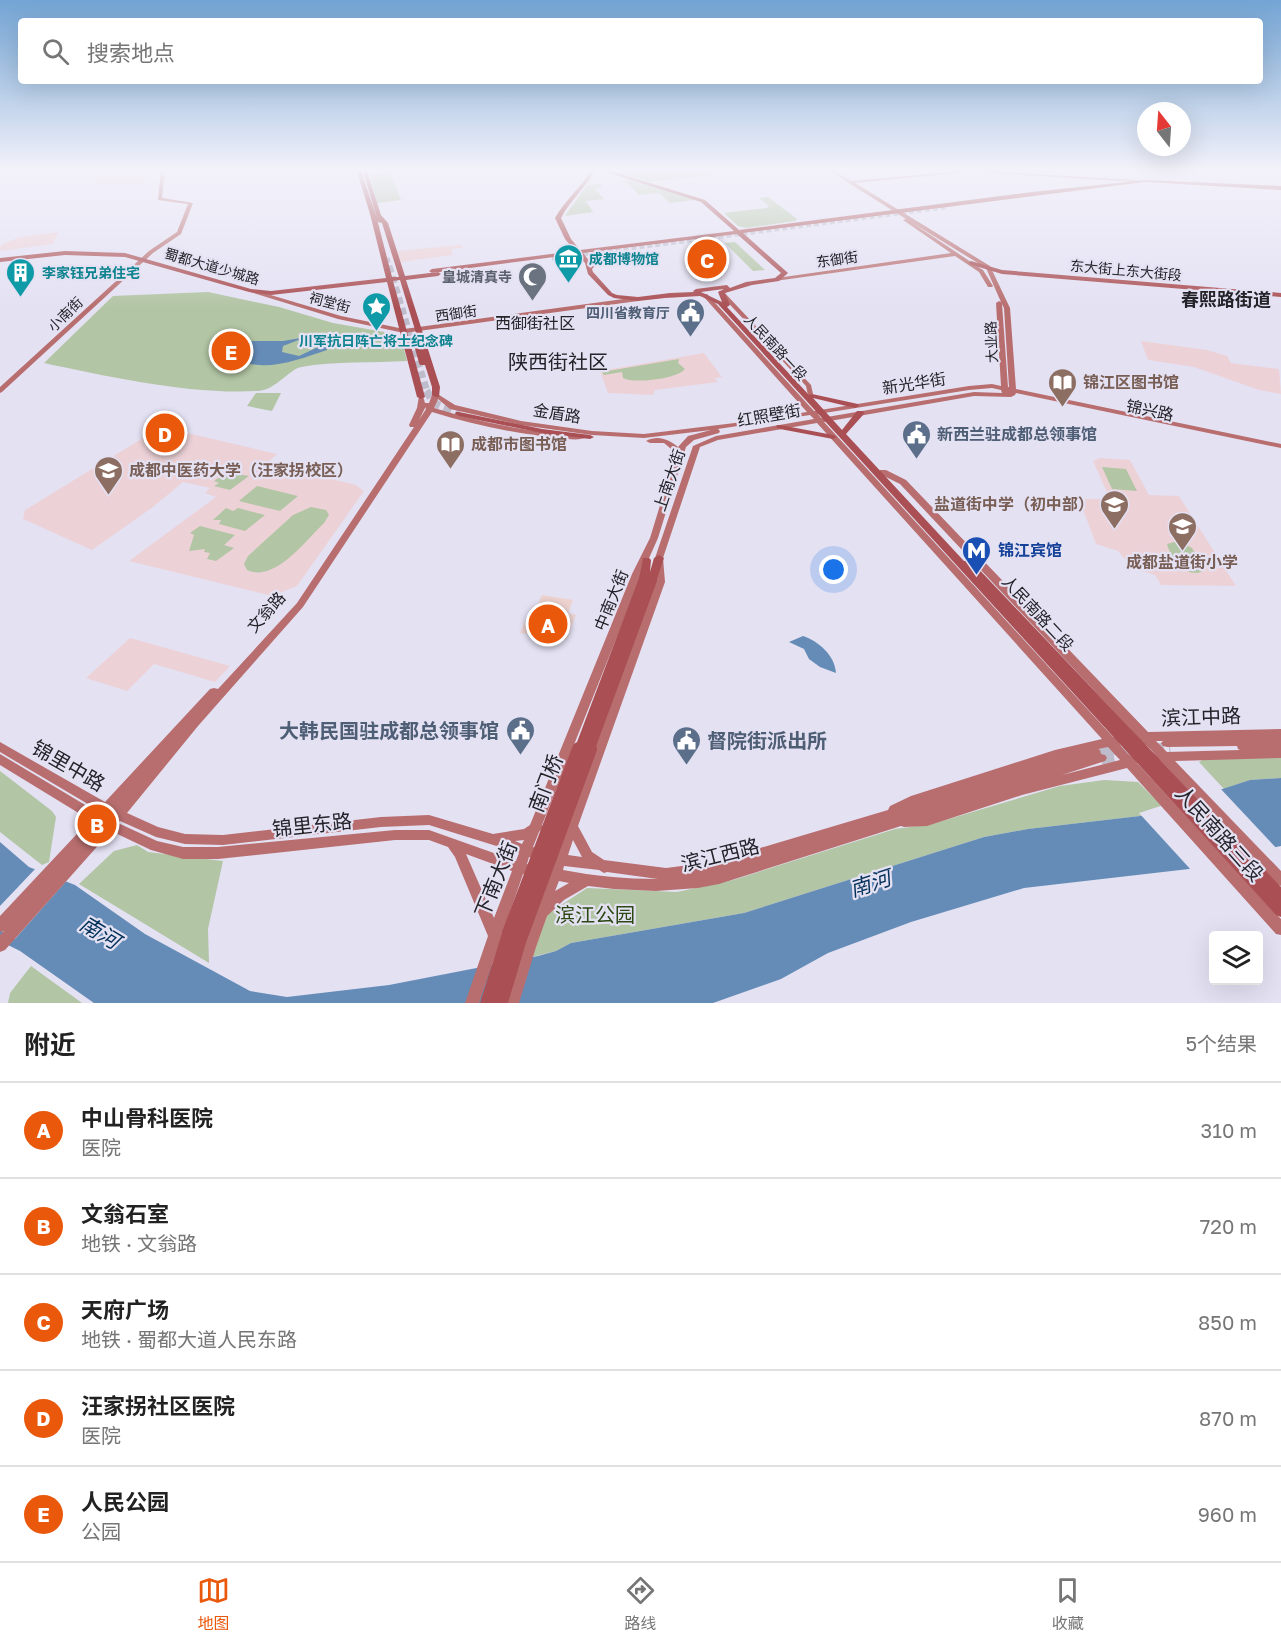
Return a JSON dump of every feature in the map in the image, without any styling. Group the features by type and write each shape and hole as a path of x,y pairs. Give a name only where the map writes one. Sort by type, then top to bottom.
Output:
{"main road":[{"path":"142,256 174,232 182,215"},
{"path":"0,259 71,253 142,256 178,232 186,215"},
{"path":"372,215 389,258 379,216"},
{"path":"372,215 421,398 430,409"},
{"path":"560,215 558,218 587,264 590,273 610,294 638,299"},
{"path":"720,215 783,269 785,273 777,280"},
{"path":"388,278 885,215"},
{"name":"大业路","path":"902,215 985,275 1001,308 1009,392"},
{"name":"大业路","path":"902,215 982,262 989,270 1007,308 1009,392"},
{"path":"379,216 385,223 403,277 436,387 436,395"},
{"name":"东御街","path":"721,290 957,254"},
{"name":"蜀都大道少城路","path":"142,256 262,288 298,289 388,278"},
{"name":"蜀都大道少城路","path":"142,256 251,291 282,293 388,278"},
{"name":"小南街","path":"0,389 142,256"},
{"name":"东大街上东大街段","path":"982,262 996,267 1023,271"},
{"name":"东大街上东大街段","path":"971,263 989,270 1281,293"},
{"name":"西御街","path":"404,331 721,290"},
{"name":"人民南路一段","path":"721,290 724,303 811,395 822,415"},
{"name":"祠堂街","path":"251,291 340,318 404,331"},
{"name":"西御街","path":"419,329 599,303 607,300 610,294"},
{"name":"人民南路一段","path":"666,296 705,295 720,303 822,415"},
{"path":"418,345 428,382 436,395"},
{"name":"新光华街","path":"822,415 974,394 1009,392"},
{"name":"锦兴路","path":"1009,392 1281,446"},
{"name":"锦兴路","path":"1009,392 1281,452"},
{"name":"文翁路","path":"56,874 300,605 430,409 436,395"},
{"name":"金盾路","path":"436,395 453,407 562,430 631,436 679,432"},
{"path":"811,395 858,410 845,432"},
{"name":"文翁路","path":"114,812 295,604 417,418 421,398"},
{"name":"金盾路","path":"430,409 534,434 666,441 679,452"},
{"name":"金盾路","path":"459,414 542,431 590,437"},
{"name":"红照壁街","path":"679,432 822,415"},
{"name":"红照壁街","path":"716,438 780,427 822,415"},
{"name":"人民南路二段","path":"822,415 845,432 883,472 1127,739"},
{"name":"人民南路二段","path":"822,415 1127,739 1154,755 1166,780"},
{"name":"人民南路三段","path":"822,415 833,437 1127,739 1154,755 1166,780 1247,868 1281,910"},
{"name":"红照壁街","path":"679,452 691,438 743,424"},
{"path":"780,427 833,437"},
{"name":"上南大街","path":"663,543 697,447 716,438"},
{"name":"上南大街","path":"654,538 679,452"},
{"name":"中南大街","path":"606,652 654,538"},
{"name":"中南大街","path":"648,580 659,558 663,543"},
{"name":"中南大街","path":"572,826 660,582 659,558"},
{"name":"中南大街","path":"646,560 648,580"},
{"name":"南门桥","path":"488,1003 509,933 648,580"},
{"name":"南门桥","path":"500,1003 525,925 648,580"},
{"name":"下南大街","path":"472,1003 494,934 606,652"},
{"name":"滨江中路","path":"1127,739 1281,732"},
{"name":"滨江西路","path":"520,868 588,880 643,885 696,883 744,871 883,821 911,801 1064,752 1127,739"},
{"name":"滨江中路","path":"1154,755 1281,740"},
{"name":"滨江中路","path":"1154,755 1281,746"},
{"name":"锦里中路","path":"0,747 114,812"},
{"path":"1154,755 1281,753"},
{"name":"滨江西路","path":"883,821 927,821 1044,784 1154,755"},
{"name":"滨江西路","path":"527,852 604,867 666,874 690,872 713,868 883,821 1098,756"},
{"name":"锦里中路","path":"0,759 104,822"},
{"name":"人民南路三段","path":"1166,780 1247,868 1281,897"},
{"name":"锦里东路","path":"114,812 156,832 185,839 223,840 410,819 443,823 527,852"},
{"name":"锦里东路","path":"104,822 154,846 183,853 218,853 429,834 520,868"},
{"path":"512,1003 529,947 572,826"},
{"path":"572,826 588,855 604,867"},
{"path":"491,840 527,834 537,827"},
{"path":"450,841 460,854 494,934"},
{"name":"人民南路三段","path":"1247,868 1281,880"},
{"name":"人民南路三段","path":"1247,868 1281,929"},
{"path":"0,926 56,874"},
{"path":"0,945 56,874"},
{"path":"541,913 559,896 588,880"}],"shaded area":[{"path":"58,232 53,244 0,251 1,245 19,237"},
{"path":"462,245 463,248 451,249 453,255 401,262 397,251"},
{"path":"1141,341 1207,350 1227,356 1231,363 1279,369 1281,394 1259,390 1194,367 1148,360"},
{"path":"704,353 722,377 715,378 718,382 655,390 653,395 608,393 600,371"},
{"path":"161,427 277,454 267,463 356,485 364,491 297,586 272,596 129,561 216,497 205,493 210,488 183,482 153,507 92,550 23,519 25,510"},
{"path":"1100,458 1130,460 1149,495 1179,496 1236,586 1161,585 1155,575 1132,568 1118,551 1096,544 1079,499 1110,499 1093,461"},
{"path":"542,595 573,600 568,613 576,615 566,640 520,633 532,606 537,607"},
{"path":"130,638 230,666 215,682 154,664 127,691 86,678"}],"green space":[{"path":"726,215 791,215 797,219 746,228 738,226"},
{"path":"735,242 765,270 753,271 725,243"},
{"path":"208,292 279,307 333,323 390,333 402,341 407,361 301,367 264,390 233,392 151,384 44,363 113,296"},
{"path":"679,359 678,363 685,369 680,373 655,380 628,380 623,378 622,372 604,375 602,372"},
{"path":"256,393 281,393 272,411 247,406"},
{"path":"1102,467 1126,469 1137,491 1112,489"},
{"path":"227,472 249,476 230,490 214,486 219,483 214,481"},
{"path":"257,486 298,496 280,511 239,501"},
{"path":"311,507 326,510 329,515 299,549 268,571 247,570 244,564 248,556 293,515"},
{"path":"226,508 233,511 238,508 265,515 245,531 219,524 221,520 213,520"},
{"path":"200,526 235,535 224,545 234,548 216,561 207,559 210,553 204,552 205,549 189,551 194,535 190,533"},
{"path":"1178,541 1192,548 1204,568 1201,572 1189,572 1175,561 1167,544"},
{"path":"1281,757 1281,778 1250,780 1224,789 1199,762 1204,759"},
{"path":"0,771 52,811 56,817 49,862 42,865 0,832"},
{"name":"滨江公园","path":"1104,780 1138,782 1164,808 1140,816 1028,829 984,837 744,913 571,943 556,951 532,957 546,915 587,888 677,892 733,880 895,829 932,824 1060,786"},
{"path":"137,845 148,852 223,861 208,929 209,963 79,884 114,851"},
{"path":"31,966 82,1003 8,1003 10,993"}],"water":[{"path":"313,336 325,341 327,350 294,361 271,365 249,364 239,360 242,349 237,341 283,341","holes":["301,339 313,339 318,347 299,356 282,352 283,346"]},
{"path":"803,636 825,650 833,660 836,673 820,667 809,659 804,649 789,642"},
{"name":"南河","path":"1281,778 1281,846 1236,855 1189,869 1024,888 911,922 828,953 781,979 713,1003 94,1003 20,951 0,941 0,842 29,867 75,885 145,934 250,991 287,997 389,985 538,956 556,951 571,943 744,913 984,837 1028,829 1140,816 1250,780"}],"pier":[{"path":"1219,787 1278,850 1237,857 1192,871 1139,813"},
{"path":"37,867 68,879 15,939 0,930 0,906"}],"tunnel":[{"path":"552,258 886,215"},
{"path":"387,258 390,267"},
{"path":"389,266 427,392"},
{"path":"426,391 436,404 459,414"},
{"path":"1154,749 1170,747"},
{"path":"1108,751 1122,748"},
{"path":"1096,753 1116,749"},
{"path":"1101,758 1139,751"}],"place":[{"name":"天府广场","path":"707,259"},
{"name":"成都博物馆","path":"568,284"},
{"name":"李家钰兄弟住宅","path":"21,298"},
{"name":"皇城清真寺","path":"533,302"},
{"name":"川军抗日阵亡将士纪念碑","path":"376,332"},
{"name":"四川省教育厅","path":"691,338"},
{"name":"人民公园","path":"231,351"},
{"name":"锦江区图书馆","path":"1062,408"},
{"name":"汪家拐社区医院","path":"165,433"},
{"name":"新西兰驻成都总领事馆","path":"916,460"},
{"name":"成都市图书馆","path":"450,470"},
{"name":"成都中医药大学（汪家拐校区）","path":"108,496"},
{"name":"盐道街中学（初中部）","path":"1115,530"},
{"name":"成都盐道街小学","path":"1182,552"},
{"name":"锦江宾馆","path":"977,576"},
{"name":"中山骨科医院","path":"548,624"},
{"name":"大韩民国驻成都总领事馆","path":"520,756"},
{"name":"督院街派出所","path":"686,766"},
{"name":"文翁石室","path":"97,824"}],"district":[{"name":"春熙路街道","path":"1226,299"},
{"name":"西御街社区","path":"535,323"},
{"name":"陕西街社区","path":"558,361"}]}
